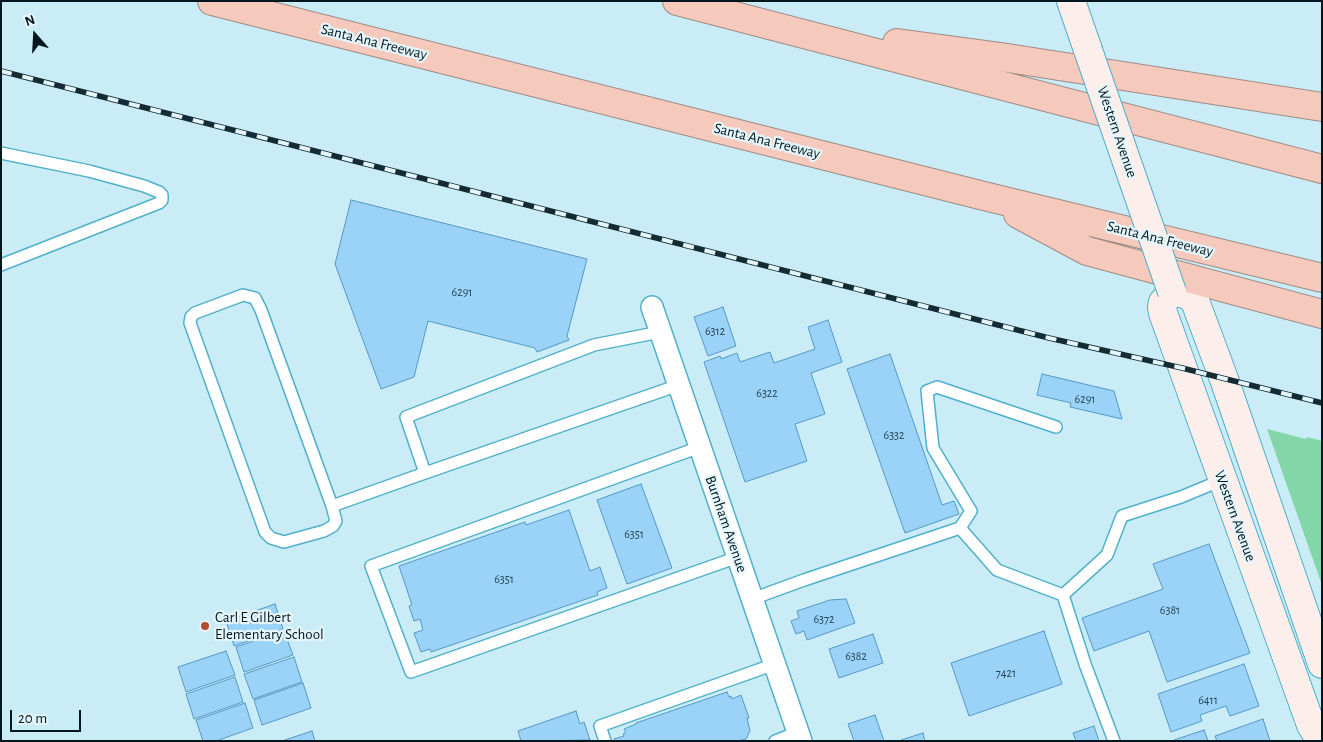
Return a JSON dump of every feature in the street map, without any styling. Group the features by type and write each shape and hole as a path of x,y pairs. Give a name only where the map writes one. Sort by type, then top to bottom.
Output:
{"highway":[{"name":"Santa Ana Freeway","path":"212,1 984,196 1322,278"},
{"path":"677,1 1322,169"},
{"path":"784,29 1001,57 1322,107"},
{"path":"984,196 1087,251 1322,314"}],"main road":[{"name":"Western Avenue","path":"1071,1 1172,292 1164,302 1163,313 1311,725 1321,741"},
{"path":"1172,292 1186,294 1195,301 1224,379 1322,664"}],"street":[{"name":"Burnham Avenue","path":"652,307 800,737"}],"lane":[{"path":"1,153 88,171 144,186 159,192 162,195 162,200 160,203 1,265"},
{"path":"243,295 254,298 261,310 332,506 336,521 333,526 324,531 284,542 271,538 266,532 190,323 191,317 195,313 243,295"},
{"path":"425,473 406,417 594,345 660,332"},
{"path":"332,506 679,385"},
{"path":"752,599 960,528 971,511 933,448 927,391 936,387 1056,427"},
{"path":"700,446 371,566 410,672 738,557"},
{"path":"1063,595 1107,555 1122,516 1181,497 1222,480"},
{"path":"960,528 996,570 1063,595"},
{"path":"1063,595 1085,664 1114,741"},
{"path":"605,741 600,726 775,664"},
{"path":"775,741 800,737"}],"green space":[{"path":"1267,429 1322,441 1322,585"}],"building":[{"path":"351,200 587,259 567,336 569,340 537,352 535,348 428,321 414,377 381,389 335,264"},
{"path":"723,307 736,346 708,356 694,317"},
{"path":"828,320 842,362 811,373 825,414 795,424 807,461 745,482 704,362 720,356 721,359 737,353 740,362 770,352 774,363 815,349 808,327"},
{"path":"890,354 942,505 954,501 959,514 905,533 847,369"},
{"path":"1042,374 1114,391 1122,419 1070,407 1071,403 1037,395"},
{"path":"641,484 672,568 627,584 597,500"},
{"path":"569,510 590,571 600,567 607,588 597,592 598,595 431,652 430,649 421,652 414,633 423,630 420,619 414,621 409,606 412,605 399,566 525,522 526,525"},
{"path":"1209,544 1250,653 1167,682 1149,631 1094,651 1082,618 1163,589 1153,564"},
{"path":"846,599 855,623 807,640 804,631 796,634 791,621 799,618 797,611 830,600"},
{"path":"275,604 283,629 234,646 226,621"},
{"path":"284,631 293,655 244,672 236,647"},
{"path":"1044,631 1062,684 969,716 951,663"},
{"path":"873,634 883,663 839,678 829,649"},
{"path":"226,651 235,675 186,692 178,667"},
{"path":"294,657 302,682 253,699 244,674"},
{"path":"1244,664 1259,706 1230,716 1226,706 1200,715 1202,721 1171,732 1158,694"},
{"path":"235,677 243,702 194,719 186,694"},
{"path":"303,683 311,708 262,725 254,700"},
{"path":"727,692 732,699 741,695 749,718 747,718 750,731 746,739 739,741 615,741 614,739 624,736 623,734 626,733 624,729 636,723"},
{"path":"245,703 253,728 216,741 203,741 196,720"},
{"path":"576,711 580,724 584,722 590,740 521,741 518,731"},
{"path":"875,715 884,741 854,741 848,724"},
{"path":"1263,719 1270,741 1217,741 1215,736"},
{"path":"1094,726 1099,741 1076,741 1073,733"},
{"path":"1204,730 1208,741 1174,741 1174,740"},
{"path":"312,731 315,741 282,741"},
{"path":"923,733 925,741 901,741 901,740"}],"railway":[{"path":"1,71 1049,338 1182,368 1322,403"}],"place":[{"name":"Carl E Gilbert Elementary School","path":"205,626"}]}
